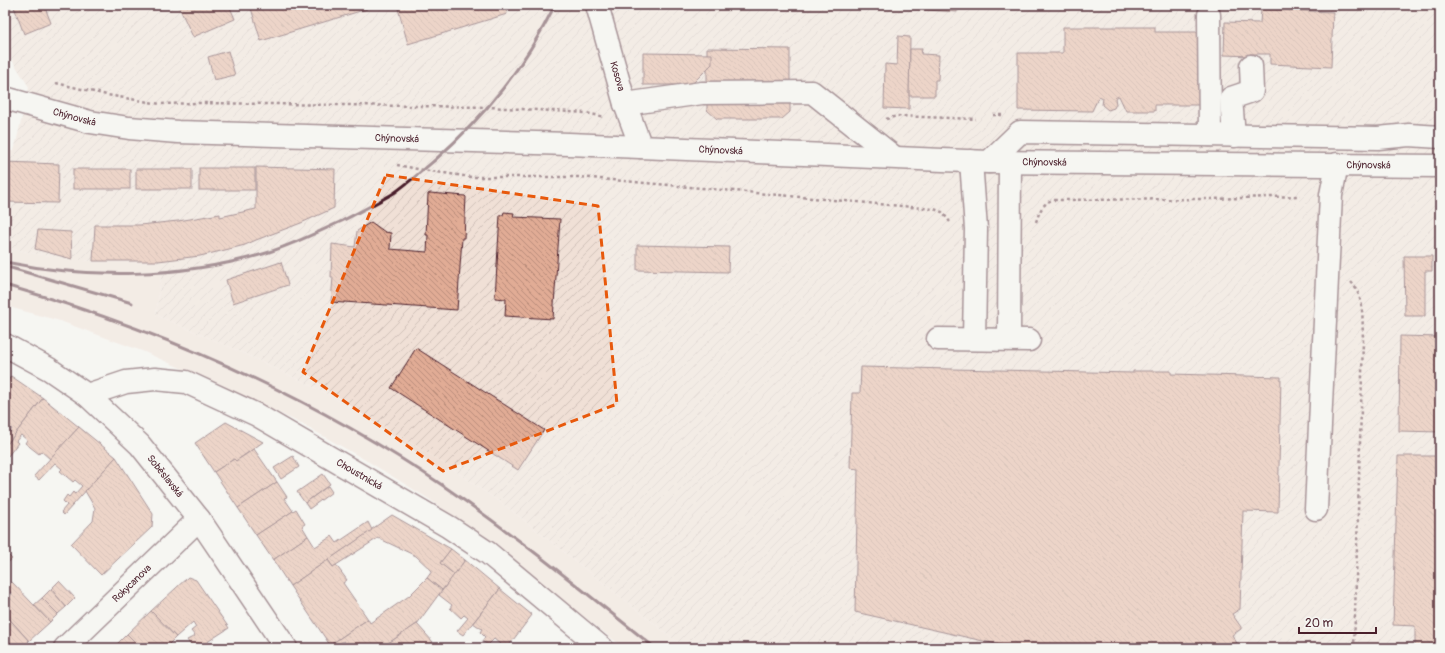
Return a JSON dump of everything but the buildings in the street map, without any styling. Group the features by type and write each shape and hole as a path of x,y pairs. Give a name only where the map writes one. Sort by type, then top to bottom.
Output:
{"main road":[{"name":"Kosova","path":"598,5 625,104 641,147"},
{"path":"1209,15 1210,135"},
{"path":"1234,136 1231,98 1252,91 1252,66"},
{"path":"625,104 702,93 812,92 894,157"},
{"name":"Chýnovská","path":"5,98 90,122 129,128 178,132 641,147 1010,162 1440,166"},
{"path":"974,339 976,229 980,161 1020,132 1378,138 1409,135 1440,137"},
{"path":"938,339 1019,340 1010,162"},
{"path":"1316,509 1331,195 1337,164"},
{"name":"Soběslavská","path":"5,345 49,369 87,395 140,446 199,519 286,648"},
{"name":"Choustnická","path":"87,395 126,382 155,379 186,382 257,415 449,527 488,553 602,648"},
{"name":"Rokycanova","path":"66,648 199,519"}],"path":[{"path":"56,83 106,95 160,104 198,103 489,107 586,113 605,118"},
{"path":"897,116 976,118"},
{"path":"993,116 1004,116"},
{"path":"392,164 470,177 579,177 934,209 942,212 949,219 952,229"},
{"path":"1034,225 1044,205 1053,200 1211,199 1300,196"},
{"path":"1328,266 1349,279 1357,288 1361,299 1363,340 1354,648"}],"highlighted area":[{"path":"386,175 598,206 617,404 443,471 303,372"}],"shaded area":[{"path":"5,5 1440,5 1440,648 685,648 511,510 451,468 388,429 320,390 239,351 156,315 161,277 157,261 93,261 37,254 5,247 5,151 14,151 29,87 5,49"},
{"path":"5,247 37,254 93,261 158,261 161,277 156,315 239,351 320,390 388,429 451,468 511,510 685,648 624,648 488,542 429,499 369,462 302,424 224,387 142,351 60,321 5,306"}],"railway":[{"path":"5,262 37,268 69,271 102,273 167,272 232,262 263,254 303,239 342,221 394,193 454,143 488,107 517,69 543,28 555,5"},
{"path":"11,268 132,303"},
{"path":"5,285 121,323 177,345 233,369 342,423 394,454 472,506 552,566 655,648"}]}
